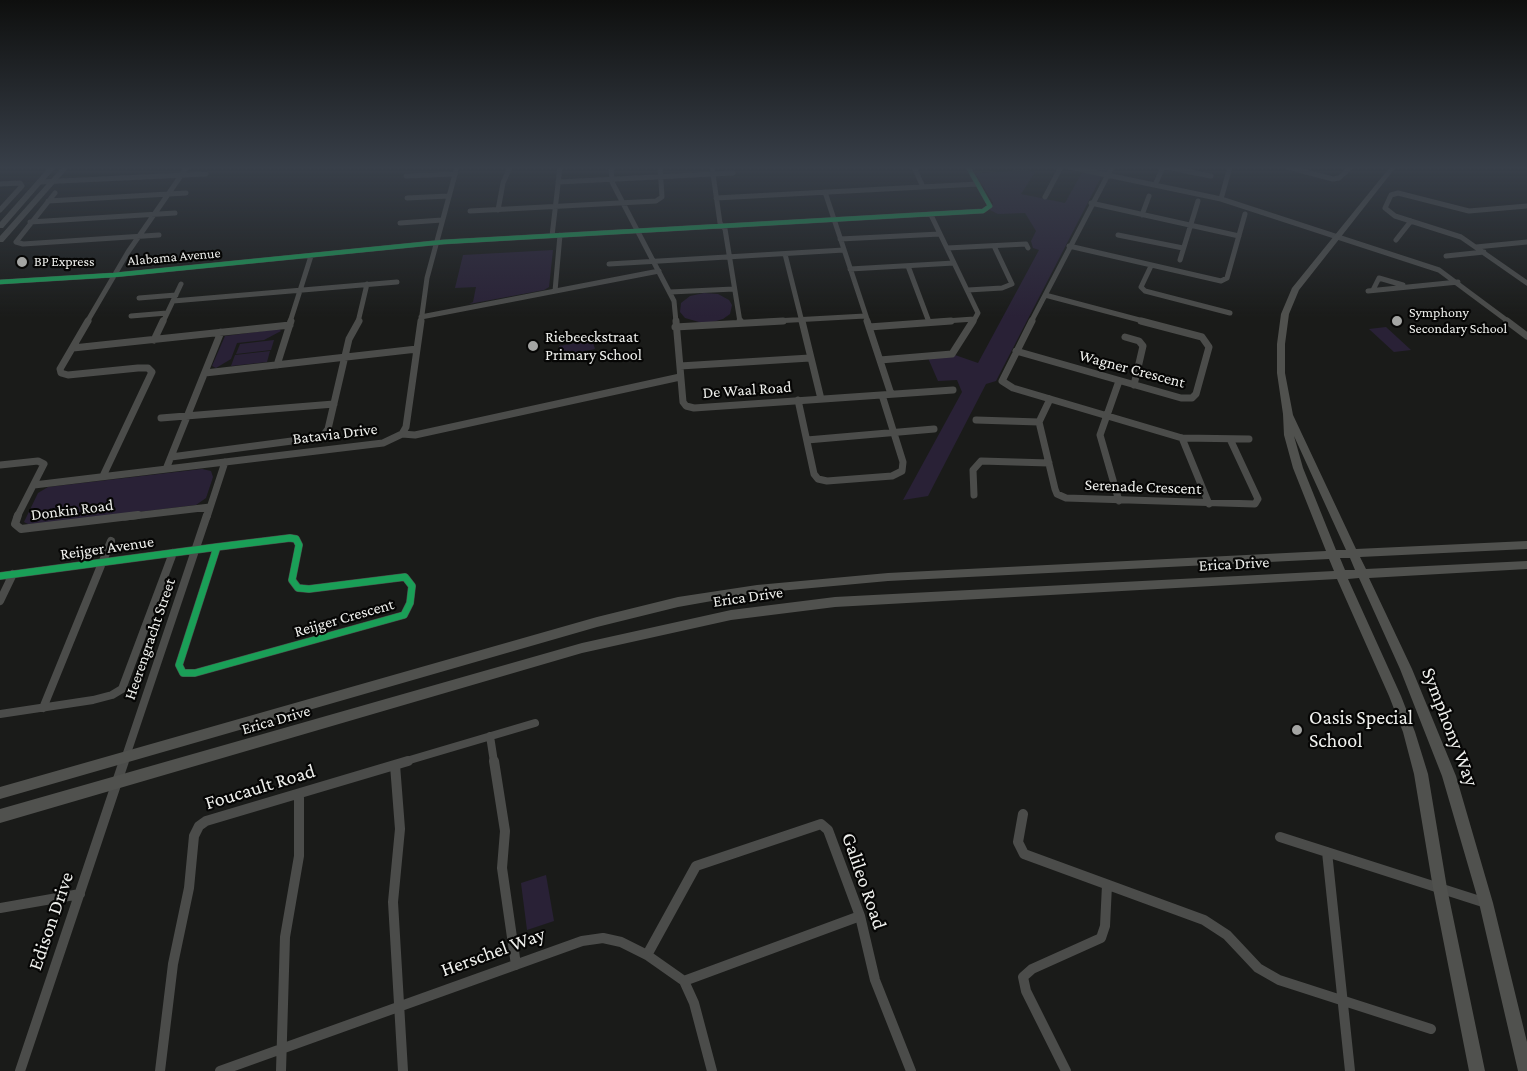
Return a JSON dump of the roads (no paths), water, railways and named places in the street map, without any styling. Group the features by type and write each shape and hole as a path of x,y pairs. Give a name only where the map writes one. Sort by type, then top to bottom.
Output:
{"main road":[{"path":"0,240 21,217"},
{"name":"Symphony Way","path":"1353,217 1303,277 1285,314 1281,344 1281,373 1289,435 1298,468 1341,575 1409,732 1421,774 1440,888 1477,1071"},
{"name":"Symphony Way","path":"1288,414 1363,574 1436,741 1462,818 1486,903 1526,1071"},
{"name":"Erica Drive","path":"0,793 597,622 678,602 757,589 888,577 1527,545"},
{"name":"Erica Drive","path":"0,816 582,648 710,619 835,602 1527,565"}],"street":[{"path":"34,217 16,242 23,244 159,235"},
{"path":"30,222 107,217"},
{"path":"103,476 152,372 145,368 65,375 61,374 60,369 114,275 151,217"},
{"name":"Batavia Drive","path":"34,485 382,443 402,434 406,426 427,278 443,217"},
{"path":"552,236 554,217"},
{"name":"De Waal Road","path":"630,217 674,301 683,403 690,408 952,390"},
{"path":"721,217 740,323"},
{"path":"833,217 891,394"},
{"name":"Alabama Avenue","path":"0,282 114,275 435,244 893,217"},
{"path":"880,360 952,354 958,348 978,313 933,217"},
{"path":"1084,217 1002,381 1013,388 1182,438 1249,439"},
{"path":"1151,217 1239,236"},
{"path":"1179,260 1193,217"},
{"path":"1069,246 1150,266 1221,280 1227,278 1244,217"},
{"path":"1274,217 1439,270 1458,282 1527,336"},
{"path":"1401,217 1457,235 1527,283"},
{"path":"400,223 442,220"},
{"path":"1396,240 1411,221"},
{"path":"840,239 940,234"},
{"path":"555,291 560,235"},
{"path":"1118,235 1183,248"},
{"path":"1476,247 1527,242"},
{"path":"947,248 1026,244 1028,248"},
{"path":"968,290 1002,288 1012,284 994,246"},
{"path":"609,264 844,250"},
{"path":"1446,256 1484,252"},
{"path":"786,254 820,399"},
{"path":"277,365 311,256"},
{"path":"850,269 954,263"},
{"path":"908,266 929,322"},
{"path":"1150,266 1141,287 1145,291 1230,313"},
{"path":"421,316 659,271"},
{"path":"1407,286 1382,278 1377,279 1371,290 1458,282"},
{"path":"139,298 301,291 397,282"},
{"path":"154,340 181,284"},
{"path":"161,418 334,404 350,335 359,321 368,284"},
{"path":"670,292 734,289"},
{"name":"Wagner Crescent","path":"1016,351 1181,398 1192,398 1196,394 1209,344 1196,334 1045,295"},
{"path":"131,316 167,313"},
{"path":"675,327 866,316"},
{"path":"869,327 974,319"},
{"path":"72,348 290,325"},
{"path":"1519,330 1527,329"},
{"path":"166,469 221,332"},
{"path":"1125,337 1139,341 1143,346 1134,385"},
{"path":"205,373 417,350"},
{"path":"680,366 810,358"},
{"path":"402,434 415,435 680,377"},
{"path":"1119,381 1100,435 1119,501"},
{"path":"798,400 814,474 821,480 891,476 902,471 904,467 882,395"},
{"path":"976,420 1039,422 1050,399"},
{"name":"Batavia Drive","path":"171,457 314,440 322,437 328,429 334,404"},
{"name":"Serenade Crescent","path":"1039,422 1055,489 1061,496 1119,501 1251,506 1257,502 1230,439"},
{"path":"807,440 934,429"},
{"path":"1182,438 1209,504"},
{"path":"974,495 973,470 981,461 1049,463"},
{"name":"Donkin Road","path":"0,465 43,462 44,466 15,521 19,528 210,507"},
{"name":"Heerengracht Street","path":"117,782 225,462"},
{"name":"Reijger Crescent","path":"293,538 299,545 292,579 298,588 309,589 405,577 412,586 410,603 404,615 385,622 195,673 183,673 179,665 217,547 293,538"},
{"path":"42,708 111,541"},
{"name":"Reijger Avenue","path":"0,576 217,547"},
{"path":"0,714 111,696 123,687 173,553"},
{"path":"0,601 13,574"},
{"name":"Foucault Road","path":"160,1071 173,964 189,888 195,832 206,821 535,723"},
{"path":"490,736 505,831 502,868 516,965"},
{"path":"395,765 400,830 393,902 403,1071"},
{"name":"Edison Drive","path":"20,1071 117,782"},
{"path":"281,1071 285,937 298,856 299,794"},
{"path":"1023,814 1018,842 1024,854 1204,920 1227,934 1258,968 1268,975 1431,1029"},
{"name":"Galileo Road","path":"647,955 696,866 817,824 825,826 860,916 875,980 911,1071"},
{"path":"1280,837 1486,903"},
{"path":"1327,852 1350,1071"},
{"path":"1066,1071 1026,991 1023,977 1032,969 1101,938 1105,926 1107,885"},
{"path":"0,908 80,894"},
{"path":"712,1071 694,1003 684,981 860,916"},
{"name":"Herschel Way","path":"220,1071 596,938 621,942 647,955 684,981"}],"place":[{"name":"BP Express","path":"22,262"},
{"name":"Symphony Secondary School","path":"1397,321"},
{"name":"Riebeeckstraat Primary School","path":"533,346"},
{"name":"Oasis Special School","path":"1297,730"}]}
